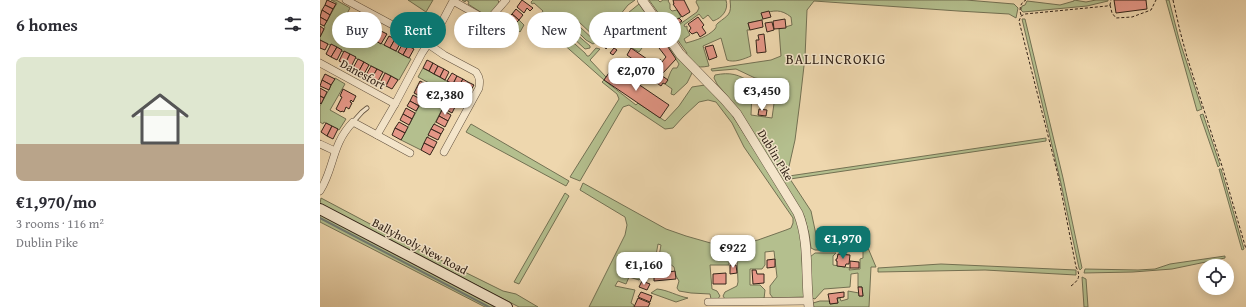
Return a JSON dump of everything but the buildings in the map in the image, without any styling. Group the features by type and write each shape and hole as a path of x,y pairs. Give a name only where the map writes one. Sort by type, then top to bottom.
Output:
{"main road":[{"name":"Ballyhooly New Road","path":"320,209 507,307"}],"street":[{"path":"346,0 390,24"},
{"path":"446,12 452,0 485,19 493,15 505,0"},
{"name":"Dublin Pike","path":"642,0 680,54 737,114 798,212 803,224 805,240 808,304"},
{"path":"377,135 426,48"},
{"path":"434,48 476,72 480,81 479,88 444,152"},
{"name":"Danesfort","path":"320,63 395,104"},
{"path":"320,191 328,179 334,151 346,129 353,122 410,152"},
{"path":"320,144 334,151"},
{"path":"708,302 726,305 808,304"}],"lane":[{"path":"353,122 367,108"}],"path":[{"path":"1026,0 1022,2 1019,21 1058,176 1076,267 1080,273 1078,279 1071,286"},
{"path":"1111,0 1110,5 1112,13 1116,18 1132,18 1151,10 1156,0"},
{"path":"1173,0 1187,57 1222,166 1246,249"},
{"path":"1021,16 1025,14 1110,5"}],"green space":[{"path":"331,0 336,0 350,8 348,12 332,12 332,46 320,40 320,37 325,27 324,26 337,3"},
{"path":"408,0 433,0 426,12"},
{"path":"466,0 498,0 499,3 492,12 480,12 468,4 469,2"},
{"path":"533,0 635,0 622,12 589,12 589,31 581,24 581,12 542,12 543,11 531,2"},
{"path":"649,0 658,0 660,2 663,0 669,0 670,9 672,11 677,10 678,12 658,12"},
{"path":"697,0 726,0 726,10 722,16 716,20 713,21 708,15 703,19 699,14 684,25 685,27 687,26 690,35 684,39 686,43 712,32 716,25 730,12 730,0 966,0 1014,4 1018,8 1016,18 1009,14 814,1 807,10 805,57 795,140 788,171 789,176 1046,138 1046,141 790,179 811,211 818,244 851,244 851,250 815,250 811,248 804,216 729,98 714,78 715,75 730,74 747,80 751,83 752,91 751,115 772,118 777,82 755,78 736,69 712,71 711,69 771,60 781,56 779,29 792,25 791,17 781,11 774,11 762,14 762,20 748,23 750,30 747,30 751,56 736,61 727,60 721,38 703,46 709,66 700,67 696,65 686,55 687,53 681,45 681,23 697,12 699,8 696,2"},
{"path":"1074,0 1086,2 1096,0 1108,1 1087,6 1023,12 1021,10 1022,6 1025,5 1027,1 1060,5"},
{"path":"1166,0 1169,0 1179,39 1202,109 1197,111"},
{"path":"639,4 645,12 629,12"},
{"path":"1022,19 1025,19 1063,178 1082,268 1080,270 1060,179"},
{"path":"519,20 524,25 520,32 519,31"},
{"path":"581,28 589,35 589,42 581,35"},
{"path":"581,38 589,45 590,48 585,49 581,45"},
{"path":"382,44 411,59 399,80 336,48 382,48"},
{"path":"568,48 579,48 587,56 589,56 596,48 600,49 590,60 606,77 604,80"},
{"path":"632,48 642,48 639,52"},
{"path":"669,48 671,48 692,73 687,83 674,95 671,94 672,89 665,84 673,68 677,68 679,64"},
{"path":"423,68 472,95 467,103 450,94 421,150 401,140 431,84 418,77"},
{"path":"335,78 345,84 330,110 346,119 339,130 324,122 323,124 320,122 320,106"},
{"path":"604,80 636,105 638,103 665,121 679,106 692,87 705,85 725,104 795,213 801,238 804,297 773,298 770,294 770,286 777,277 774,251 765,252 765,265 762,269 750,269 750,285 760,285 765,290 764,299 725,299 723,296 725,292 737,286 737,258 729,258 729,265 710,265 712,289 717,291 720,296 717,300 711,299 710,294 679,291 677,288 679,281 674,267 670,264 658,262 661,245 658,244 655,261 644,262 644,270 648,270 648,279 641,277 639,280 629,277 626,284 618,281 615,286 635,290 631,303 634,305 633,307 589,307 625,235 627,225 625,217 580,190 583,183 666,229 714,244 730,246 758,240 791,228 793,223 793,218 744,147 732,123 716,102 708,100 699,102 673,128 665,129 629,105 623,107 580,181 570,177 619,99 617,94 602,82"},
{"path":"1203,114 1220,165 1218,167 1200,115"},
{"path":"471,124 569,181 566,186 466,132"},
{"path":"1219,169 1221,169 1244,249 1242,250"},
{"path":"565,193 569,196 519,284 514,282"},
{"path":"321,198 406,243 503,291 516,294 538,307 519,307 320,204"},
{"path":"320,213 500,307 485,307 320,222"},
{"path":"863,244 866,244 866,249 868,248 876,267 871,267 869,307 814,307 813,303 820,301 829,301 830,304 838,303 837,298 840,298 841,301 848,299 848,291 859,293 859,296 863,296 862,287 858,287 858,273 851,274 850,287 824,289 815,299 812,298 810,257 815,253 836,253 833,256 833,265 850,268 849,270 860,269 860,259 863,258"},
{"path":"1225,256 1225,258 1220,259 1204,259"},
{"path":"1198,260 1198,264 1172,269 1133,272 1084,273 1085,269 1155,269 1170,264"},
{"path":"941,264 1076,270 1076,275 985,270 878,272 878,268"},
{"path":"1082,277 1086,279 1088,307 1084,307"},
{"path":"657,289 688,298 676,302 651,293"}],"waterway":[{"path":"320,218 489,307"}],"district":[{"name":"BALLINCROKIG","path":"836,59"}]}
